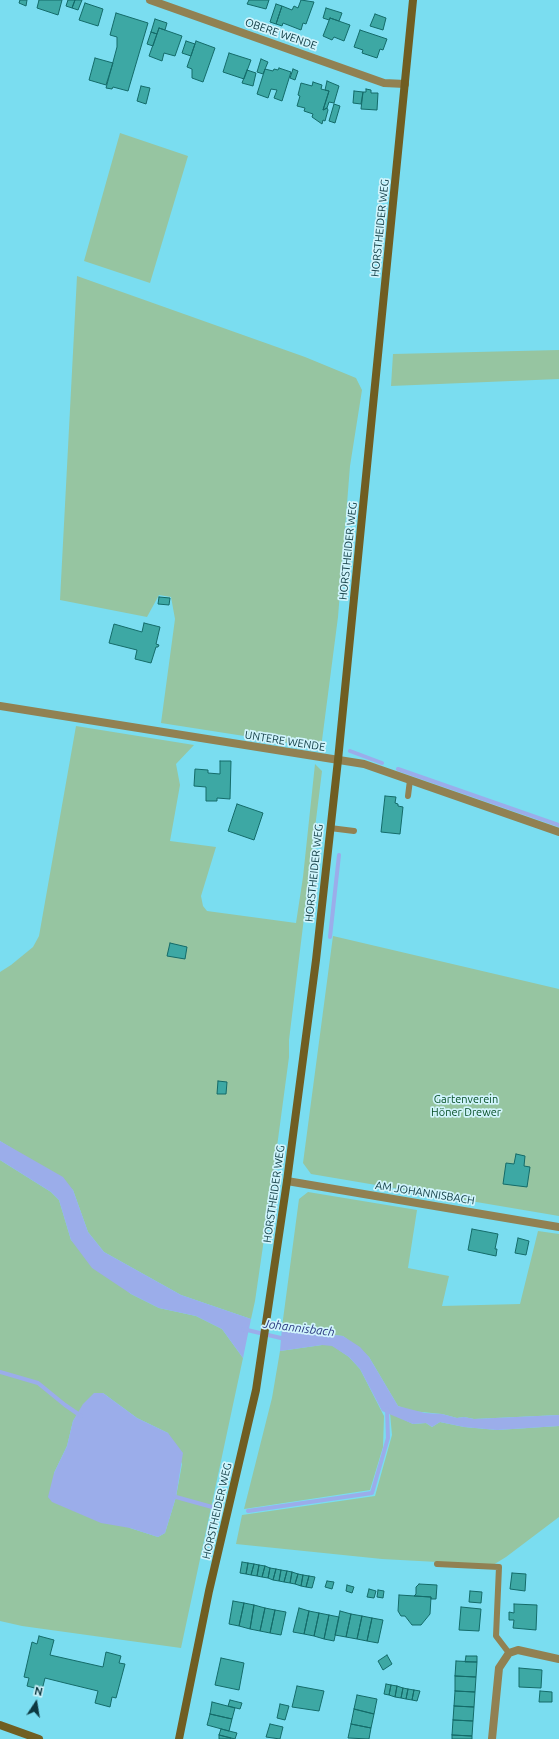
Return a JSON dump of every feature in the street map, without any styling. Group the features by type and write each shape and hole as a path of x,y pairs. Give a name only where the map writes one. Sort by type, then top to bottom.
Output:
{"street":[{"name":"OBERE WENDE","path":"151,0 384,83 405,84"},
{"name":"HORSTHEIDER WEG","path":"179,1739 209,1591 261,1362 287,1181 316,960 338,760 413,0"},
{"name":"UNTERE WENDE","path":"0,706 364,764 559,832"},
{"name":"AM JOHANNISBACH","path":"287,1181 559,1227"},
{"path":"492,1739 499,1668 509,1653 518,1650 559,1659"},
{"path":"0,1724 39,1739"}],"lane":[{"path":"408,796 410,780"},
{"path":"330,828 354,831"},
{"path":"437,1564 499,1567 496,1636 509,1653"}],"green space":[{"path":"120,133 188,156 150,283 84,261"},
{"path":"77,276 305,357 356,378 362,390 350,466 338,617 321,748 161,723 175,619 171,597 159,595 147,617 60,600"},
{"path":"559,350 559,379 391,386 393,354"},
{"path":"76,726 194,745 176,764 180,785 170,841 216,847 201,896 203,906 207,911 296,923 303,877 315,764 322,771 289,1040 289,1057 272,1184 251,1319 181,1295 104,1252 88,1232 73,1190 32,1161 0,1141 0,972 33,947 39,936"},
{"name":"Gartenverein Höner Drewer","path":"333,936 559,989 559,1216 311,1174 303,1163"},
{"path":"0,1160 51,1192 59,1200 71,1240 131,1294 159,1308 196,1316 222,1329 243,1358 181,1648 22,1626 0,1621","holes":["103,1393 137,1418 168,1433 182,1464 176,1497 165,1533 158,1537 130,1528 54,1473 67,1446 73,1421 78,1413"]},
{"path":"308,1192 417,1210 408,1268 449,1276 442,1306 520,1304 538,1231 559,1234 559,1415 474,1419 412,1411 398,1406 369,1357 343,1336 282,1327 299,1199"},
{"path":"332,1345 349,1357 360,1369 384,1416 383,1447 370,1490 244,1509 272,1398 280,1351"},
{"path":"390,1413 413,1424 426,1423 432,1427 440,1422 464,1427 497,1430 559,1426 559,1517 493,1565 382,1559 236,1544 242,1515 375,1496 392,1435"}],"water":[{"path":"0,1141 63,1177 73,1190 88,1232 104,1252 181,1295 251,1319 243,1358 222,1329 196,1316 159,1308 131,1294 92,1268 71,1240 59,1200 51,1192 0,1160"},
{"path":"282,1327 343,1336 360,1347 369,1357 398,1406 425,1413 474,1419 559,1415 559,1426 497,1430 464,1427 440,1422 432,1427 426,1423 413,1424 382,1411 360,1369 349,1357 332,1346 322,1345 280,1351"},
{"path":"94,1393 103,1393 137,1418 168,1433 183,1453 176,1497 165,1533 158,1537 130,1528 101,1523 52,1502 48,1497 54,1473 67,1446 73,1421 83,1404"}],"building":[{"path":"20,0 27,0 26,6 19,3"},
{"path":"39,0 62,0 58,15 37,8"},
{"path":"68,0 75,0 72,8 66,6"},
{"path":"75,0 82,0 78,10 72,8"},
{"path":"249,0 269,0 266,9 247,4"},
{"path":"301,0 314,2 306,24 303,23 301,30 283,23 282,26 276,24 282,6 292,10 294,6 298,8"},
{"path":"85,3 103,9 98,26 79,20"},
{"path":"276,4 282,6 276,24 270,22"},
{"path":"326,8 342,13 339,21 330,18 329,20 323,18"},
{"path":"116,13 148,23 128,91 113,87 112,89 106,88 117,47 117,37 110,35"},
{"path":"375,14 386,18 383,30 370,26"},
{"path":"330,18 350,25 344,41 334,37 332,40 323,36"},
{"path":"155,19 167,23 165,30 159,28 157,34 151,32"},
{"path":"159,28 182,36 175,56 164,53 162,61 149,56"},
{"path":"360,30 387,39 383,50 380,49 377,58 362,53 363,50 354,47"},
{"path":"151,32 157,34 153,46 147,44"},
{"path":"186,41 195,44 191,56 182,53"},
{"path":"196,41 215,48 203,82 192,78 192,69 187,67"},
{"path":"229,53 251,60 244,79 223,72"},
{"path":"95,58 113,63 106,85 89,80"},
{"path":"261,59 268,62 263,74 257,72"},
{"path":"279,68 291,72 282,101 274,98 277,90 271,89 268,98 257,94 265,69 273,71 274,69 278,70"},
{"path":"293,69 298,71 295,80 290,78"},
{"path":"247,70 256,73 253,86 242,83"},
{"path":"327,81 339,86 334,103 329,102 327,108 323,110 329,91 325,90"},
{"path":"313,82 322,85 321,89 329,91 323,110 327,108 328,110 325,121 323,120 322,124 312,117 313,114 304,111 305,108 297,106 300,96 298,95 301,83 312,86"},
{"path":"141,86 150,88 146,104 137,101"},
{"path":"366,89 371,90 371,93 378,93 377,110 361,109 363,92 366,92"},
{"path":"354,91 363,92 361,104 353,103"},
{"path":"334,104 340,106 335,123 329,121"},
{"path":"159,597 170,598 169,605 158,604"},
{"path":"144,623 160,627 156,644 159,645 156,647 151,663 135,659 137,650 109,643 114,624 142,632"},
{"path":"220,761 231,761 230,799 217,798 217,801 206,801 206,787 194,786 195,769 208,770 208,773 220,774"},
{"path":"385,796 396,797 395,803 398,804 398,806 403,807 400,834 381,832"},
{"path":"237,804 263,813 254,840 228,831"},
{"path":"170,943 187,947 185,959 167,956"},
{"path":"218,1081 227,1082 226,1094 217,1094"},
{"path":"516,1154 525,1156 524,1166 530,1167 527,1187 503,1184 506,1163 514,1164"},
{"path":"472,1229 498,1234 495,1249 497,1249 496,1256 468,1250"},
{"path":"518,1238 529,1241 526,1255 515,1253"},
{"path":"242,1562 248,1563 246,1574 240,1573"},
{"path":"248,1563 254,1564 251,1575 246,1574"},
{"path":"254,1564 259,1565 257,1576 251,1575"},
{"path":"259,1565 265,1566 262,1577 257,1576"},
{"path":"265,1566 270,1568 268,1578 262,1577"},
{"path":"270,1568 276,1569 273,1580 268,1578"},
{"path":"276,1569 281,1570 279,1581 273,1580"},
{"path":"281,1570 287,1571 284,1582 279,1581"},
{"path":"287,1571 292,1572 290,1583 284,1582"},
{"path":"292,1572 298,1574 295,1584 290,1583"},
{"path":"512,1573 526,1574 525,1591 510,1589"},
{"path":"298,1574 303,1575 301,1586 295,1584"},
{"path":"303,1575 309,1576 306,1587 301,1586"},
{"path":"309,1576 315,1577 312,1588 306,1587"},
{"path":"327,1581 334,1582 332,1589 325,1587"},
{"path":"419,1584 437,1585 436,1599 431,1599 431,1597 414,1596 416,1594 416,1587"},
{"path":"347,1585 354,1587 352,1593 346,1591"},
{"path":"369,1589 376,1591 374,1598 367,1597"},
{"path":"378,1590 384,1591 383,1598 377,1597"},
{"path":"470,1591 482,1592 481,1603 469,1602"},
{"path":"399,1595 431,1597 430,1614 421,1625 412,1625 405,1616 401,1616 398,1611"},
{"path":"233,1601 244,1603 239,1626 229,1624"},
{"path":"244,1603 254,1605 250,1629 239,1626"},
{"path":"514,1604 537,1605 536,1630 513,1628 514,1620 509,1620 509,1612 514,1613"},
{"path":"254,1605 265,1608 260,1631 250,1629"},
{"path":"461,1607 481,1609 479,1631 459,1630"},
{"path":"265,1608 275,1610 270,1633 260,1631"},
{"path":"299,1608 309,1611 304,1634 293,1632"},
{"path":"275,1610 286,1612 281,1635 270,1633"},
{"path":"309,1611 319,1613 314,1636 304,1634"},
{"path":"340,1611 351,1614 346,1637 335,1635"},
{"path":"319,1613 329,1615 324,1639 314,1636"},
{"path":"351,1614 362,1616 357,1639 346,1637"},
{"path":"329,1615 339,1617 334,1641 324,1639"},
{"path":"362,1616 372,1618 367,1641 357,1639"},
{"path":"372,1618 383,1620 378,1643 367,1641"},
{"path":"39,1636 54,1640 50,1655 103,1667 106,1652 121,1656 119,1663 125,1664 116,1698 112,1697 110,1707 95,1703 98,1691 45,1678 42,1690 27,1686 29,1678 24,1677 32,1642 37,1644"},
{"path":"387,1655 392,1664 383,1670 378,1661"},
{"path":"466,1656 477,1656 477,1662 465,1662"},
{"path":"221,1658 244,1663 239,1690 215,1685"},
{"path":"456,1661 477,1662 476,1677 455,1676"},
{"path":"519,1668 542,1670 541,1688 519,1687"},
{"path":"455,1676 476,1677 475,1692 455,1691"},
{"path":"386,1684 391,1685 389,1695 384,1694"},
{"path":"391,1685 397,1686 395,1697 389,1695"},
{"path":"297,1686 324,1691 319,1711 292,1707"},
{"path":"397,1686 403,1688 401,1698 395,1697"},
{"path":"403,1688 408,1689 406,1699 401,1698"},
{"path":"408,1689 414,1690 412,1700 406,1699"},
{"path":"414,1690 420,1691 417,1701 412,1700"},
{"path":"455,1691 475,1692 474,1707 454,1706"},
{"path":"540,1691 552,1692 552,1702 539,1702"},
{"path":"357,1695 377,1699 374,1714 354,1709"},
{"path":"230,1700 242,1703 240,1709 228,1706"},
{"path":"212,1702 235,1708 232,1719 210,1714"},
{"path":"280,1704 289,1706 285,1720 277,1718"},
{"path":"454,1706 474,1707 473,1721 453,1720"},
{"path":"354,1709 374,1714 371,1728 351,1724"},
{"path":"210,1714 232,1719 229,1731 207,1725"},
{"path":"453,1720 473,1721 472,1736 452,1735"},
{"path":"270,1724 283,1727 280,1739 266,1737"},
{"path":"351,1724 371,1728 369,1739 348,1738"},
{"path":"221,1729 237,1733 235,1739 219,1735"},
{"path":"219,1735 231,1738 231,1739 219,1739"},
{"path":"452,1735 472,1736 472,1739 452,1739"}],"waterway":[{"path":"350,751 382,763"},
{"path":"398,769 559,825"},
{"path":"330,937 339,855"},
{"name":"Johannisbach","path":"243,1329 285,1339"},
{"path":"0,1372 38,1383 81,1416"},
{"path":"248,1511 372,1493 388,1438 387,1409"},
{"path":"173,1494 176,1497 212,1507"}]}
